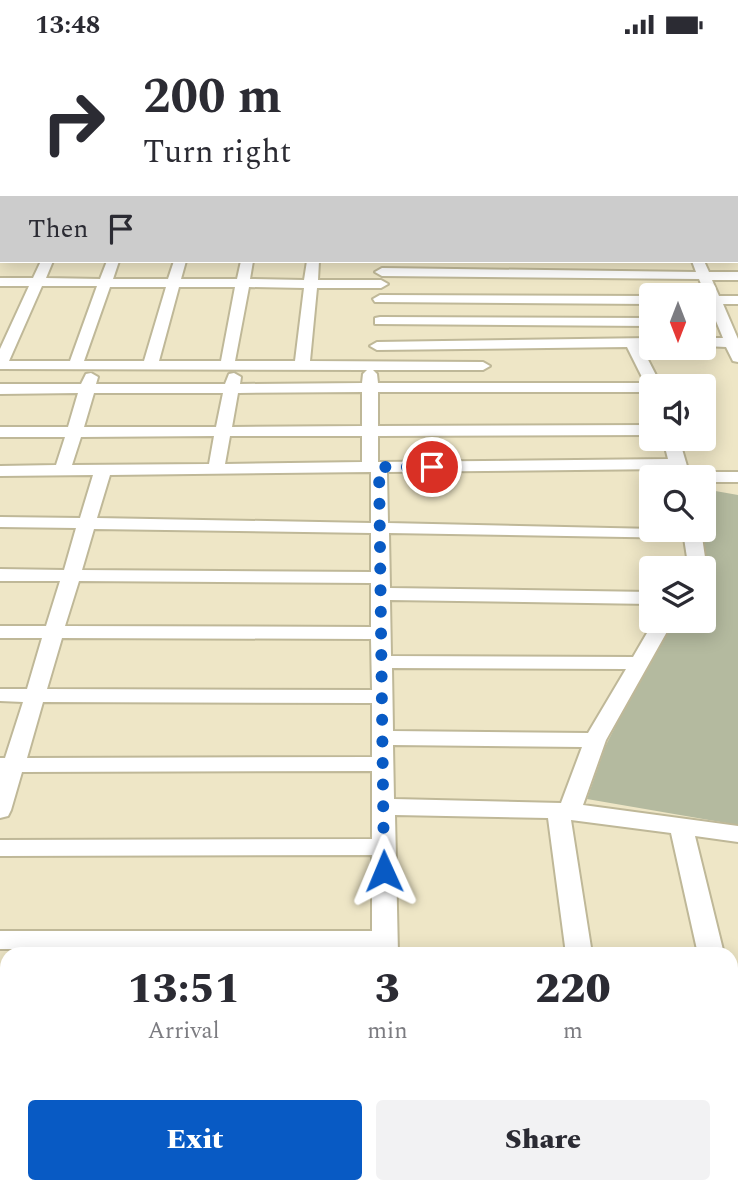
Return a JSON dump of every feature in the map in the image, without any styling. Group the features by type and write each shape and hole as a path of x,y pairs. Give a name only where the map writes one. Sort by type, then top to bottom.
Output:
{"street":[{"path":"46,263 0,365 483,366"},
{"path":"75,366 112,263"},
{"path":"150,366 180,263"},
{"path":"216,468 232,387 232,366 247,263"},
{"path":"302,366 313,263"},
{"path":"699,263 706,283"},
{"path":"0,282 312,282 419,267 738,275"},
{"path":"0,940 385,947 380,527 375,467 368,431 369,387 380,321 382,272"},
{"path":"380,299 639,300"},
{"path":"716,300 738,300"},
{"path":"716,311 735,342 738,358"},
{"path":"380,321 639,322"},
{"path":"477,322 486,387"},
{"path":"716,322 723,322"},
{"path":"0,389 655,387 632,342"},
{"path":"377,346 639,342"},
{"path":"716,342 735,342"},
{"path":"62,472 95,366"},
{"path":"0,432 639,430"},
{"path":"0,471 673,465"},
{"path":"0,810 8,765 54,632 103,470"},
{"path":"716,476 738,477"},
{"path":"0,522 639,530"},
{"path":"0,575 380,586 639,597"},
{"path":"0,632 382,632"},
{"path":"578,947 564,811 595,740 657,633"},
{"path":"382,662 640,663"},
{"path":"0,695 382,697"},
{"path":"383,738 595,740"},
{"path":"8,765 383,764"},
{"path":"383,807 564,811 738,834"},
{"path":"681,826 710,947"},
{"path":"0,848 384,847"}],"green space":[{"path":"716,491 738,495 738,825 587,799 605,747 667,633 716,633 716,556 705,556 702,542 716,542"}],"route":[{"path":"384,871 379,467 432,467"}]}
